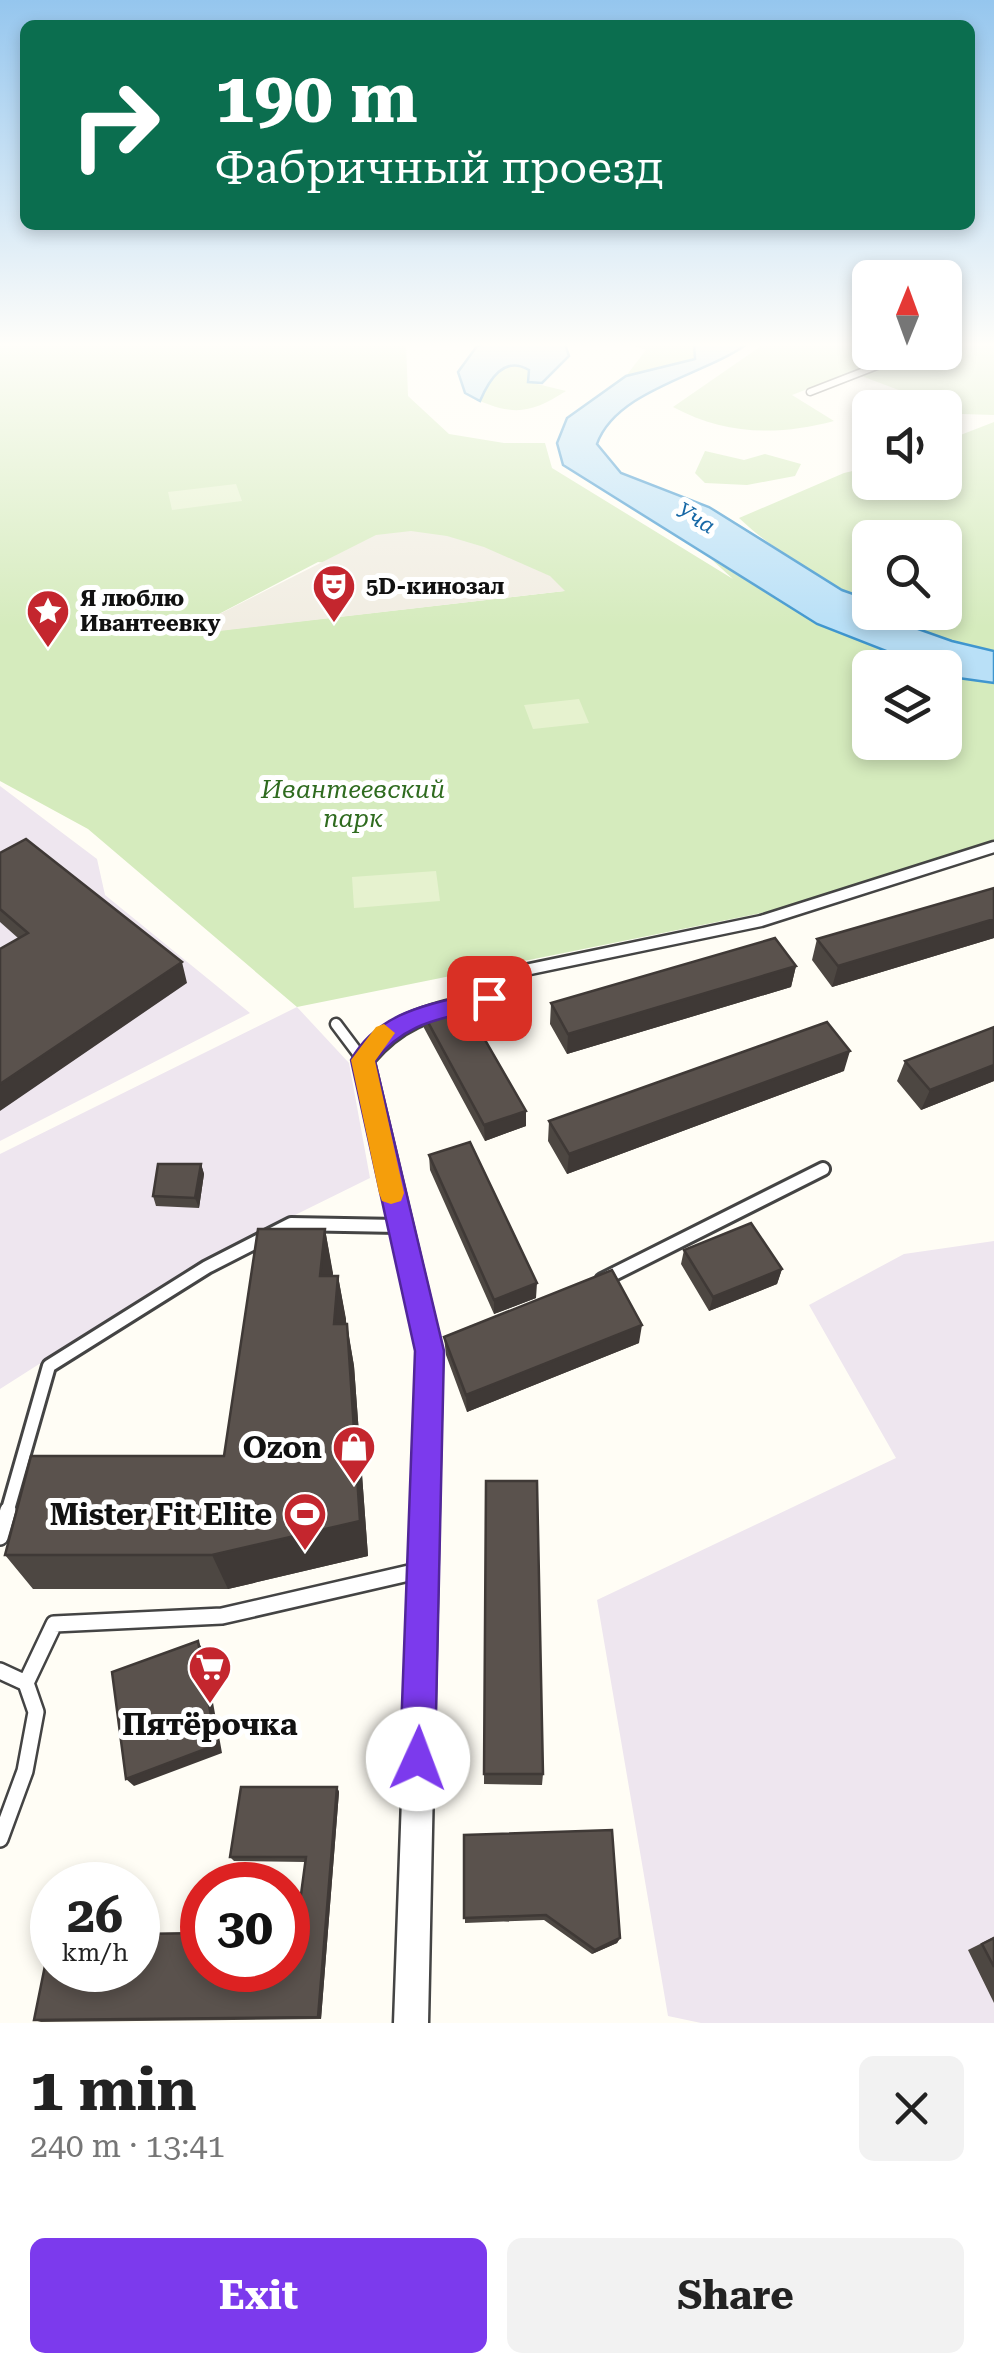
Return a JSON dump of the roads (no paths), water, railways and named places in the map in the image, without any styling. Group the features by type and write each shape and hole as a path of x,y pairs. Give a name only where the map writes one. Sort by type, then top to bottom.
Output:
{"street":[{"path":"410,2023 433,1349 398,1226 363,1060 383,1034 401,1022 489,998"}],"lane":[{"path":"489,998 472,981 761,922 994,847"},
{"path":"336,1024 363,1060"},
{"path":"580,1290 824,1169"},
{"path":"0,1537 49,1366 206,1267 292,1224 398,1226"},
{"path":"0,1838 24,1770 36,1712 26,1683 54,1624 222,1616 423,1570"},
{"path":"0,1671 26,1683"}],"water":[{"name":"Уча","path":"559,438 600,438 597,444 621,473 709,507 852,594 852,630 921,630 994,651 994,683 962,679 962,650 884,650 817,624 563,465"}],"place":[{"name":"5D-кинозал","path":"334,624"},
{"name":"Я люблю Ивантеевку","path":"48,649"},
{"name":"Ozon","path":"354,1485"},
{"name":"Mister Fit Elite","path":"305,1552"},
{"name":"Пятёрочка","path":"210,1705"}],"park label":[{"name":"Ивантеевский парк","path":"353,804"}]}
